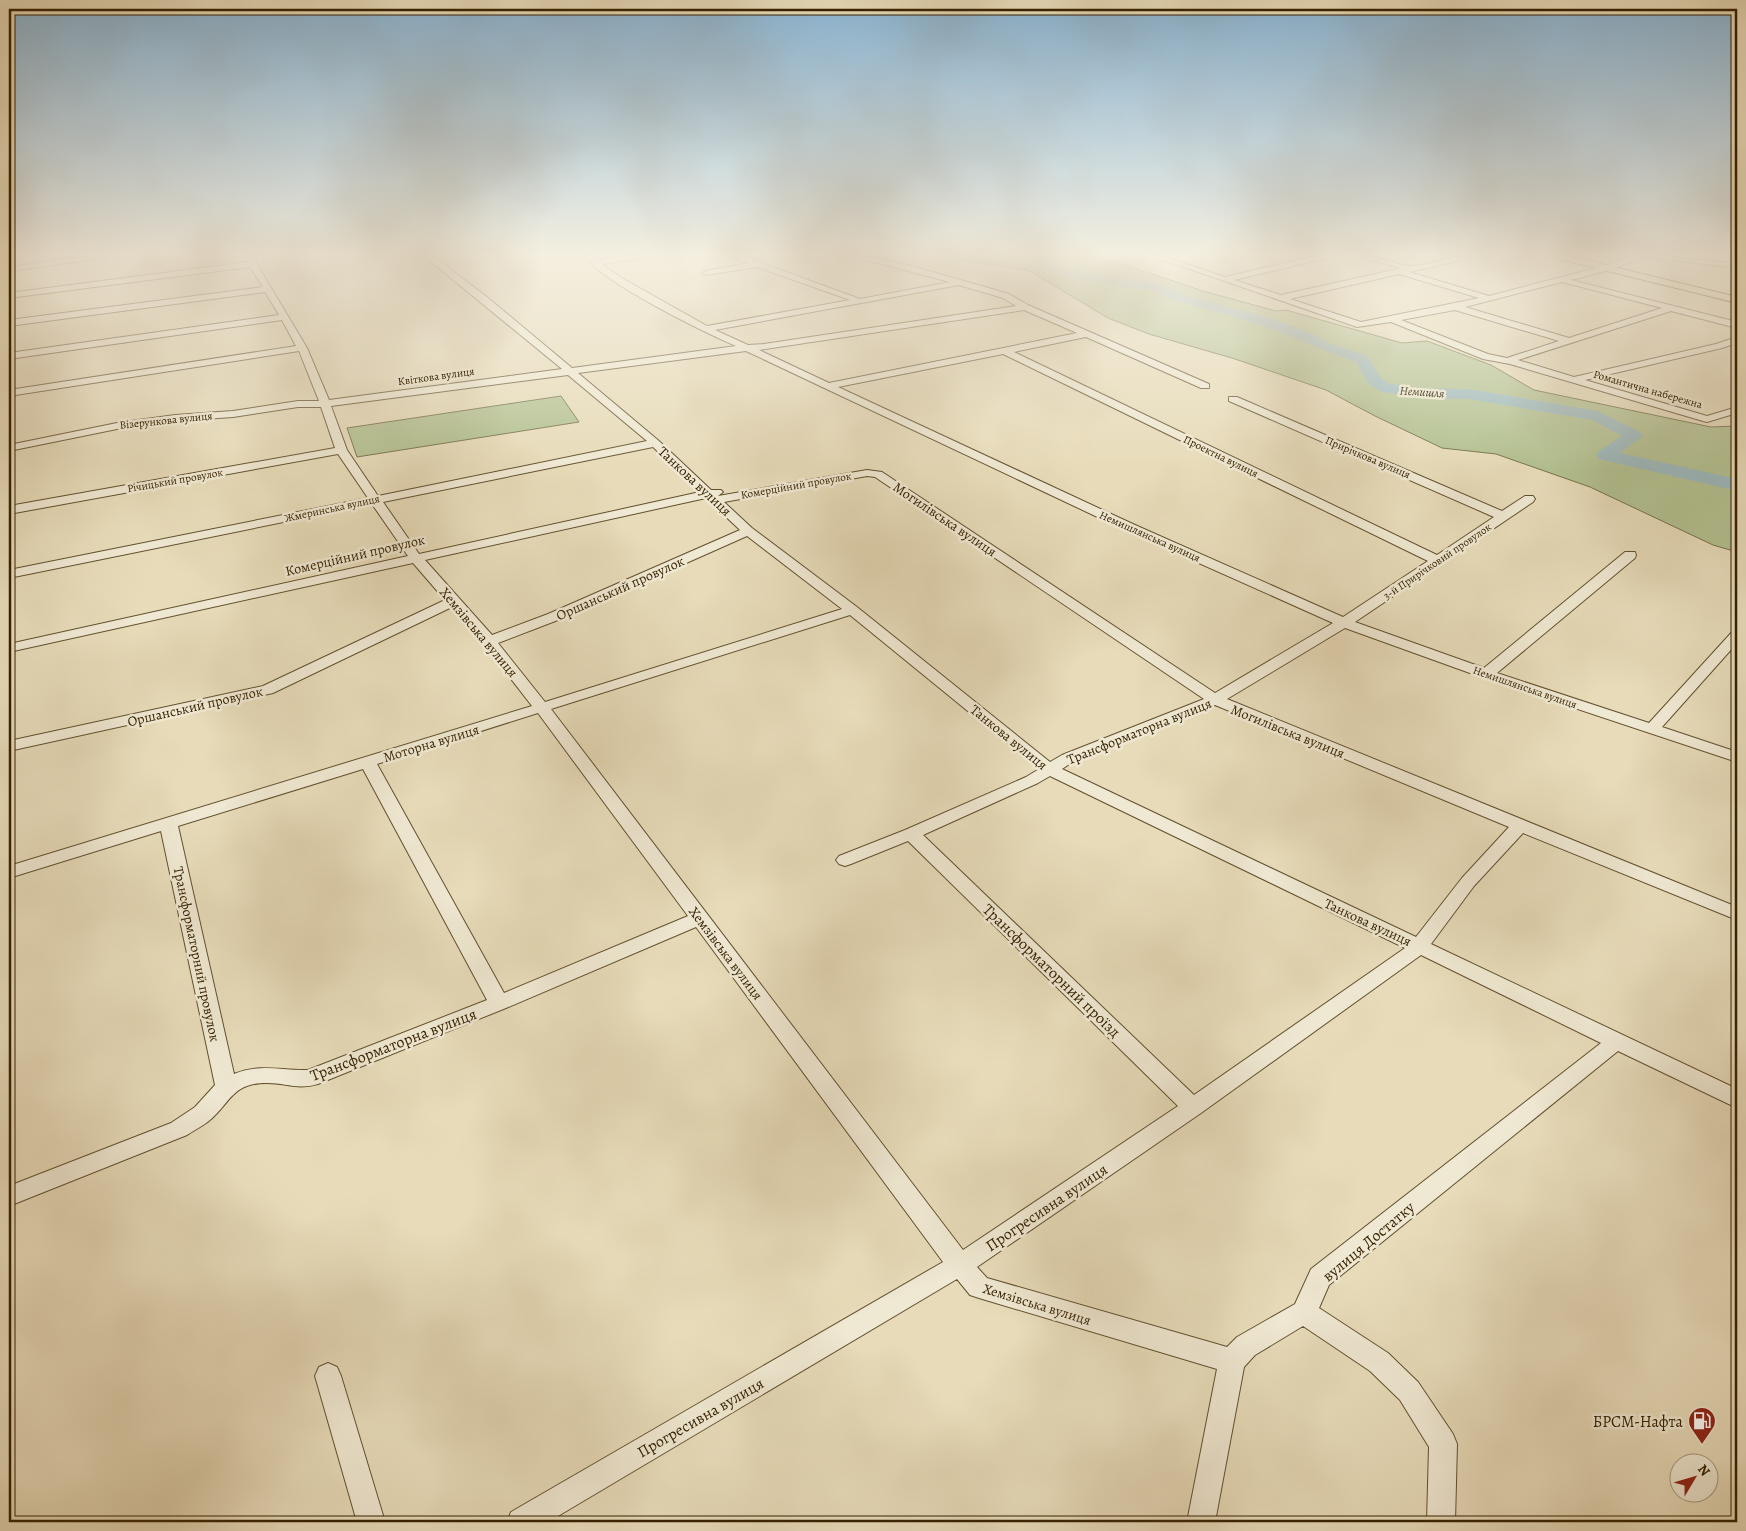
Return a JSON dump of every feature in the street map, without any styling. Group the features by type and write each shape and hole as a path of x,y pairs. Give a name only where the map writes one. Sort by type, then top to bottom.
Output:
{"street":[{"path":"9,356 211,327"},
{"name":"Хемзівська вулиця","path":"291,327 302,348 325,404 341,450 415,557 489,641 542,708 960,1265 979,1287 1232,1361"},
{"name":"Танкова вулиця","path":"518,327 656,444 748,531 852,610 1049,769 1737,1099"},
{"name":"Немишлянська вулиця","path":"703,327 1131,528 1344,623 1486,674 1737,757"},
{"path":"706,329 714,327"},
{"name":"Квіткова вулиця","path":"325,404 748,348 887,327"},
{"path":"1073,327 1205,386"},
{"name":"Романтична набережна","path":"1413,327 1486,357 1511,361 1707,419 1737,410"},
{"path":"1524,327 1567,340"},
{"path":"1511,361 1511,359 1608,327"},
{"path":"828,386 1088,334"},
{"path":"1570,380 1719,346 1737,340"},
{"path":"1719,346 1737,351"},
{"path":"9,393 302,348"},
{"name":"Проектна вулиця","path":"1003,350 1439,561"},
{"name":"Прирічкова вулиця","path":"1233,399 1502,516"},
{"name":"Візерункова вулиця","path":"9,448 127,424 233,414 298,404 325,404"},
{"name":"Жмеринська вулиця","path":"9,574 656,444"},
{"name":"Річицький провулок","path":"9,510 341,450"},
{"name":"Комерційний провулок","path":"9,648 415,557 712,497 867,472 878,474"},
{"name":"Могилівська вулиця","path":"878,474 1215,700 1737,914"},
{"name":"3-й Прирічковий провулок","path":"1344,623 1529,499"},
{"name":"Оршанський провулок","path":"489,641 553,617 748,531"},
{"path":"1486,674 1630,555"},
{"name":"Оршанський провулок","path":"9,746 268,690 453,601"},
{"name":"Моторна вулиця","path":"9,872 542,708 852,610"},
{"name":"Трансформаторна вулиця","path":"845,860 911,834 1032,780 1068,758 1215,700 1344,623"},
{"path":"1652,729 1737,635"},
{"path":"368,762 499,1003"},
{"name":"Трансформаторний провулок","path":"168,822 226,1086"},
{"name":"Прогресивна вулиця","path":"521,1522 960,1265 1193,1107 1419,946 1468,882 1520,826"},
{"name":"Трансформаторний проїзд","path":"911,834 1193,1107"},
{"name":"Трансформаторна вулиця","path":"226,1086 244,1079 267,1075 292,1079 310,1078 499,1003 700,918"},
{"name":"вулиця Достатку","path":"1304,1312 1320,1277 1617,1041"},
{"path":"9,1196 179,1129 203,1114 226,1086"},
{"path":"1202,1522 1232,1361 1246,1346 1304,1312 1380,1362 1409,1391 1443,1444 1441,1522"},
{"path":"328,1376 371,1522"}],"green space":[{"path":"1132,327 1347,327 1402,343 1427,341 1491,365 1534,390 1711,427 1737,426 1737,552 1713,545 1590,487 1496,454 1442,448 1326,390 1235,359"},
{"path":"561,396 579,422 357,457 347,428"}],"waterway":[{"name":"Немишля","path":"1281,327 1310,338 1326,347 1362,359 1373,379 1385,388 1418,393 1469,394 1597,416 1634,436 1605,455 1737,485"}],"place":[{"name":"БРСМ-Нафта","path":"1702,1445"}]}
